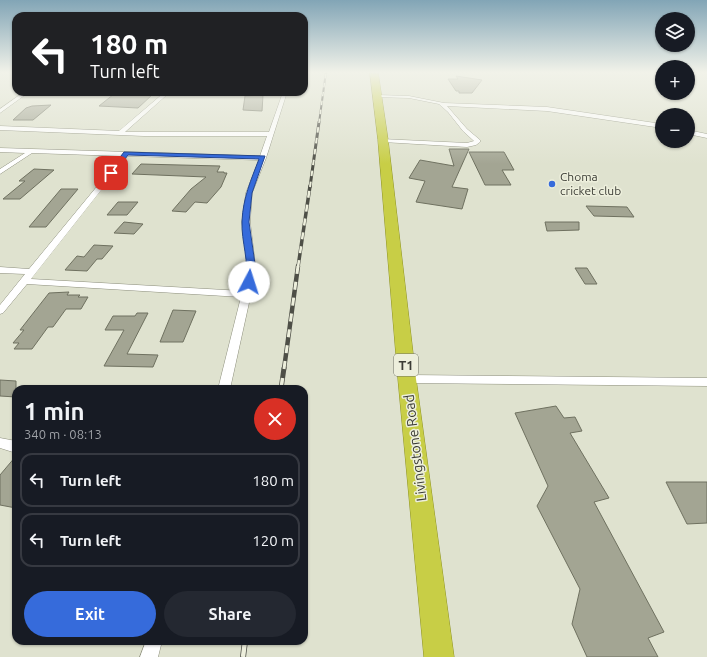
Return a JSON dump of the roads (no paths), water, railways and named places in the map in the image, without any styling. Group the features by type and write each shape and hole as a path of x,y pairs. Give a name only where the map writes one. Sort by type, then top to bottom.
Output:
{"highway":[{"name":"Livingstone Road","path":"378,103 407,379 439,657"}],"street":[{"path":"0,111 12,103"},
{"path":"120,133 156,103"},
{"path":"225,385 252,271 246,222 249,193 263,158 281,103"},
{"path":"440,103 548,109 655,125"},
{"path":"383,140 467,145 477,143 477,139 465,130 444,104"},
{"path":"0,128 208,135 271,134"},
{"path":"695,133 707,136"},
{"path":"0,150 263,158"},
{"path":"0,172 31,151"},
{"path":"0,311 126,154"},
{"path":"0,270 31,272"},
{"path":"23,281 246,294"},
{"path":"407,379 707,382"},
{"path":"0,443 12,446"},
{"path":"149,657 153,645"}],"railway":[{"path":"319,123 322,103"},
{"path":"310,187 319,122"},
{"path":"298,267 310,186"},
{"path":"284,369 298,266"},
{"path":"282,385 284,368"},
{"path":"243,657 244,645"}],"place":[{"name":"Choma cricket club","path":"552,184"}]}
